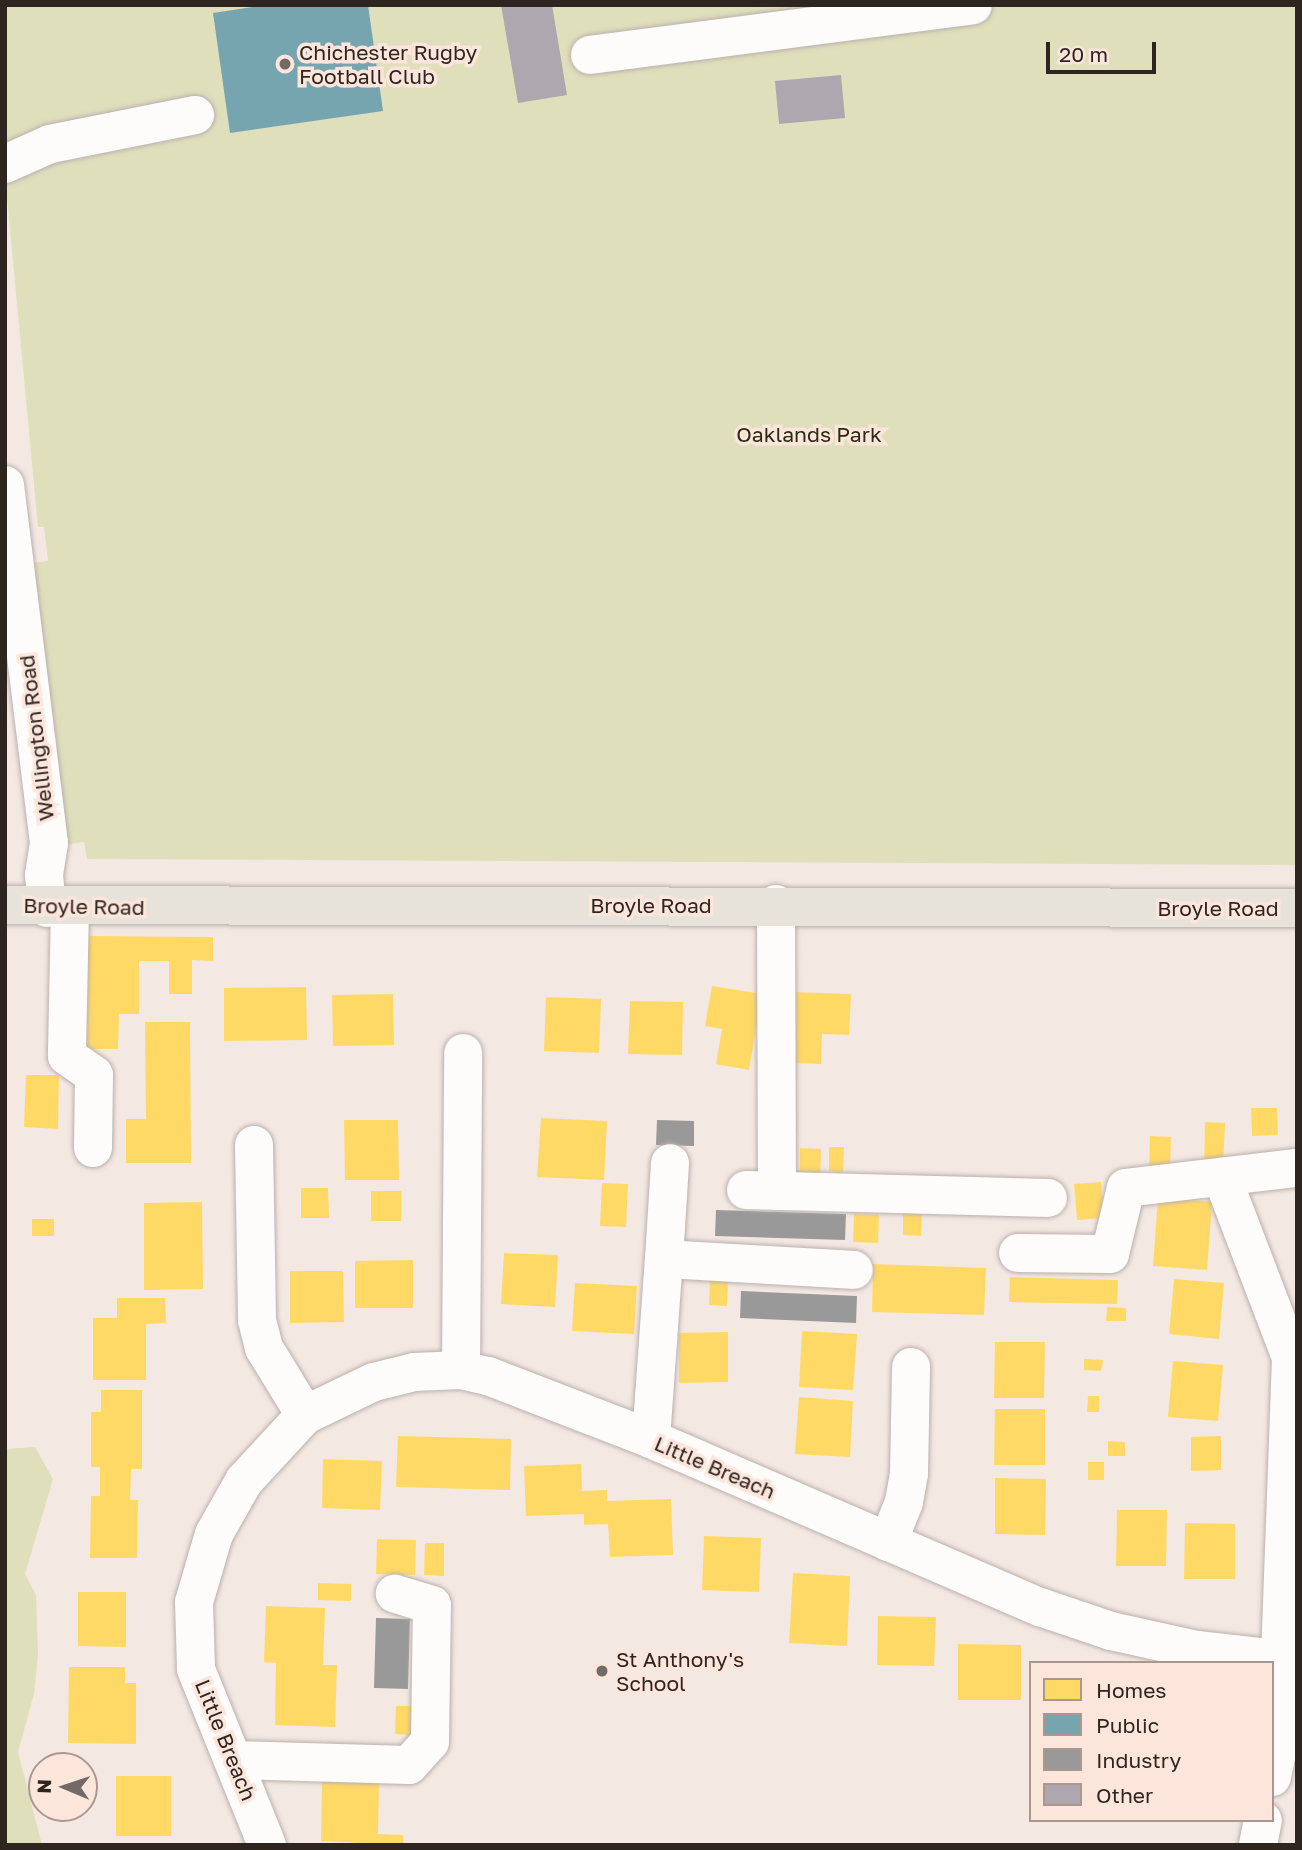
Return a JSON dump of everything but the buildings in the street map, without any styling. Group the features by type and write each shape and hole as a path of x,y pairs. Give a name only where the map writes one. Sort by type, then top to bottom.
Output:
{"main road":[{"name":"Broyle Road","path":"5,905 58,908 776,904 1297,908"}],"street":[{"path":"590,55 973,5"},
{"path":"5,164 50,145 195,115"},
{"name":"Wellington Road","path":"5,485 49,843 44,875 58,908 67,1056 94,1075 93,1148"},
{"path":"776,904 761,1191 1048,1198"},
{"path":"461,1370 463,1053"},
{"path":"254,1145 257,1320 264,1348 305,1415"},
{"path":"652,1439 670,1164"},
{"path":"1018,1253 1110,1254 1126,1188 1297,1168"},
{"path":"1222,1177 1291,1358 1291,1660 1274,1765"},
{"path":"664,1259 854,1270"},
{"path":"888,1542 904,1502 909,1474 911,1367"},
{"name":"Little Breach","path":"267,1845 196,1669 194,1602 214,1534 244,1481 305,1415 374,1382 414,1371 461,1370 652,1439 1040,1607 1111,1631 1197,1650 1291,1660"},
{"path":"234,1760 409,1765 430,1742 432,1605 395,1594"},
{"path":"1258,1845 1264,1822"}],"green space":[{"name":"Oaklands Park","path":"5,5 1297,5 1297,865 87,859 84,842 54,846 19,565 48,561 44,527 38,527 5,176"},
{"path":"35,1447 53,1479 25,1574 36,1595 38,1653 34,1694 18,1752 28,1791 28,1822 36,1822 42,1845 5,1845 5,1449"}],"place":[{"name":"Chichester Rugby Football Club","path":"285,64"},
{"name":"St Anthony's School","path":"602,1671"}]}
